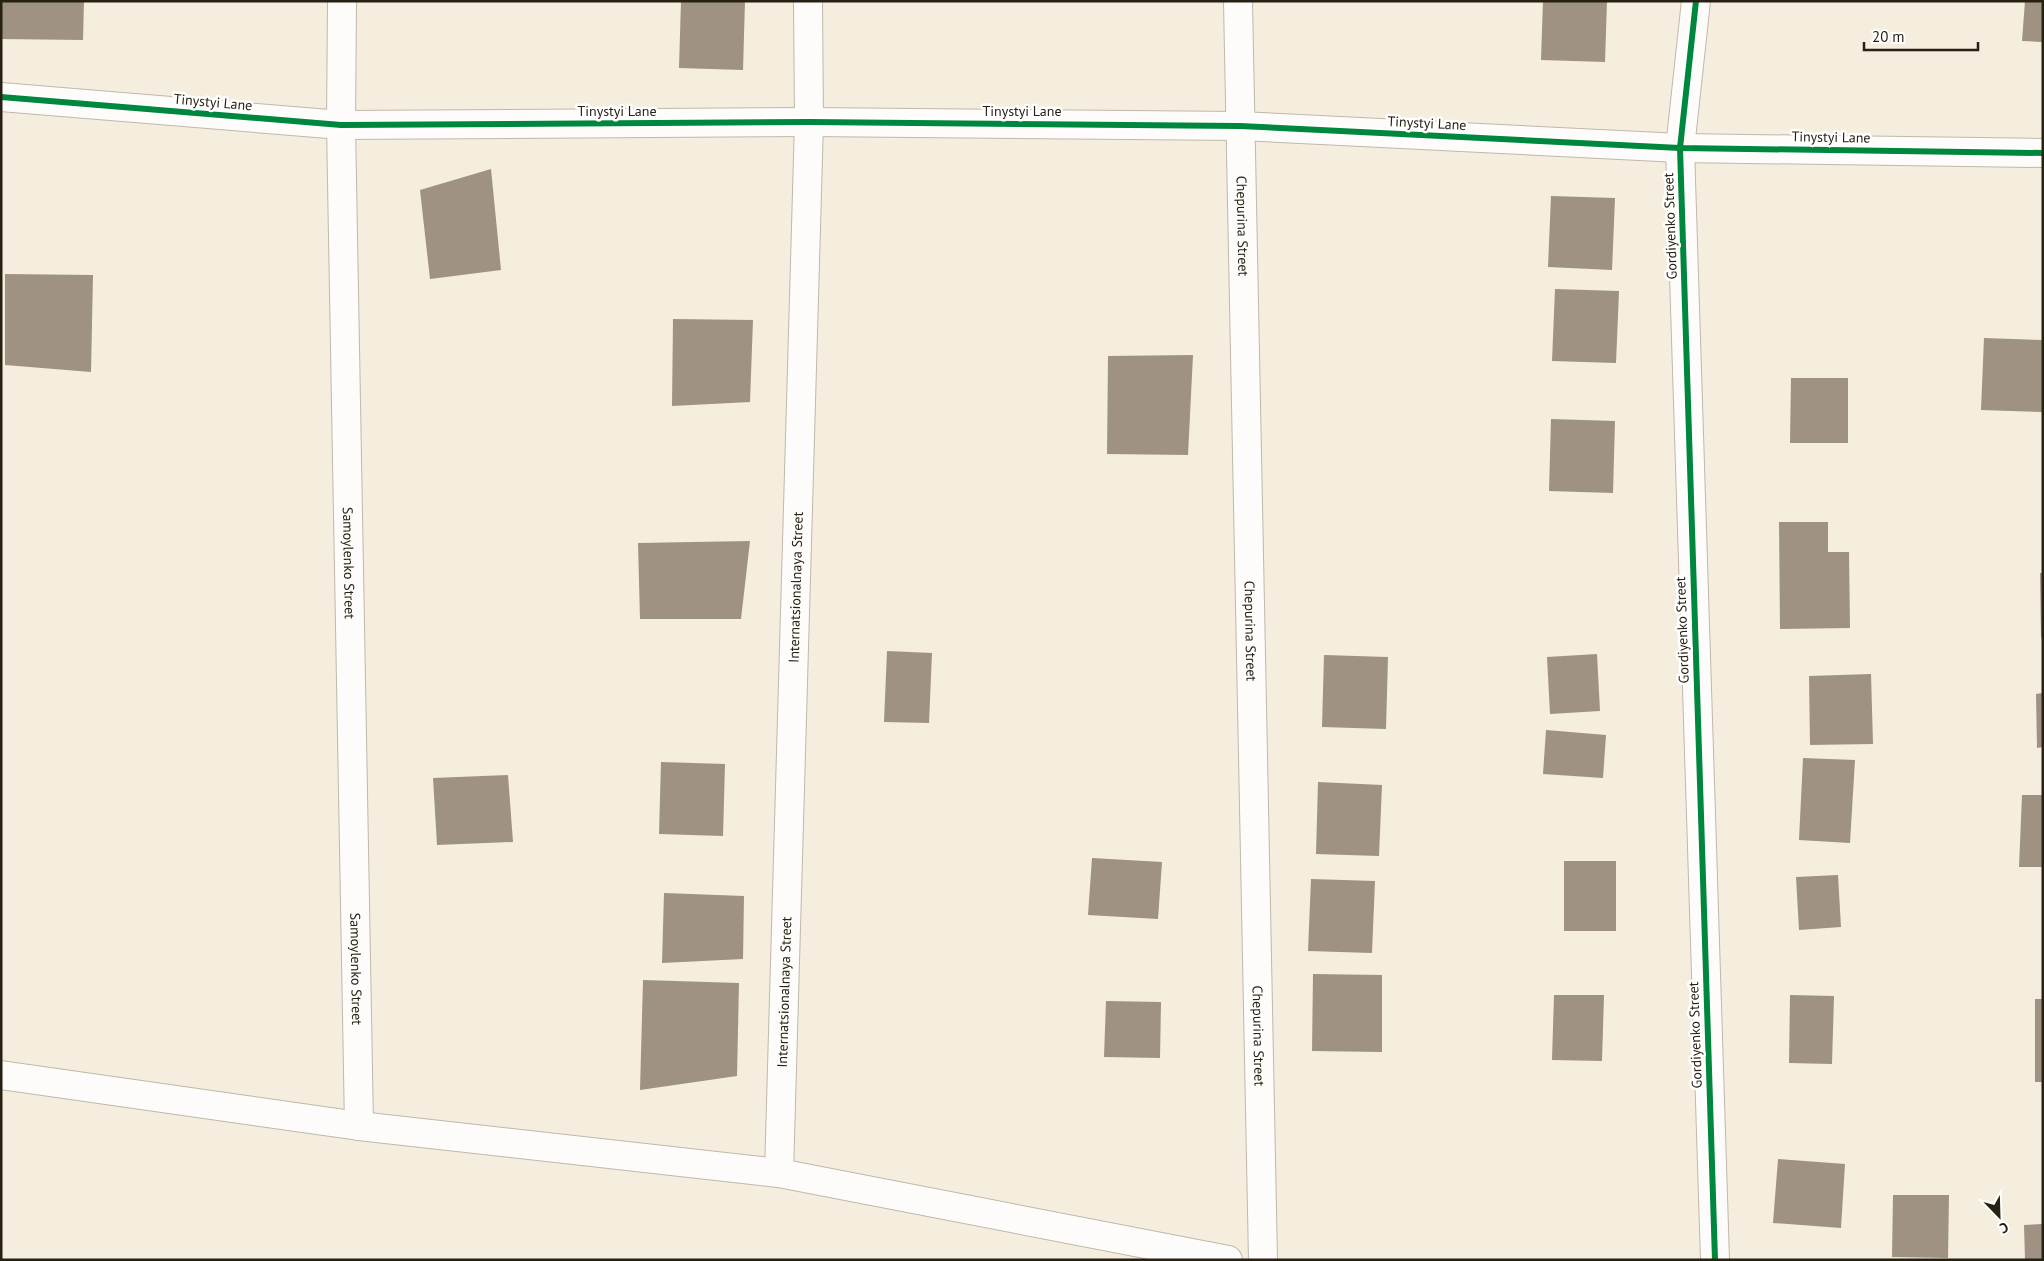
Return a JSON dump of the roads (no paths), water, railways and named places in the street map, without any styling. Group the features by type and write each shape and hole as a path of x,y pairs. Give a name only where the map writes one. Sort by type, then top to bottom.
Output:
{"street":[{"name":"Samoylenko Street","path":"342,1 341,125 359,1126"},
{"name":"Internatsionalnaya Street","path":"779,1173 809,122 808,1"},
{"name":"Chepurina Street","path":"1238,1 1263,1260"},
{"name":"Gordiyenko Street","path":"1696,1 1680,148 1714,1260"},
{"name":"Tinystyi Lane","path":"1,97 341,125 809,122 1240,126 1680,148 2043,153"},
{"path":"1,1075 359,1126 779,1173 1211,1258"}]}
